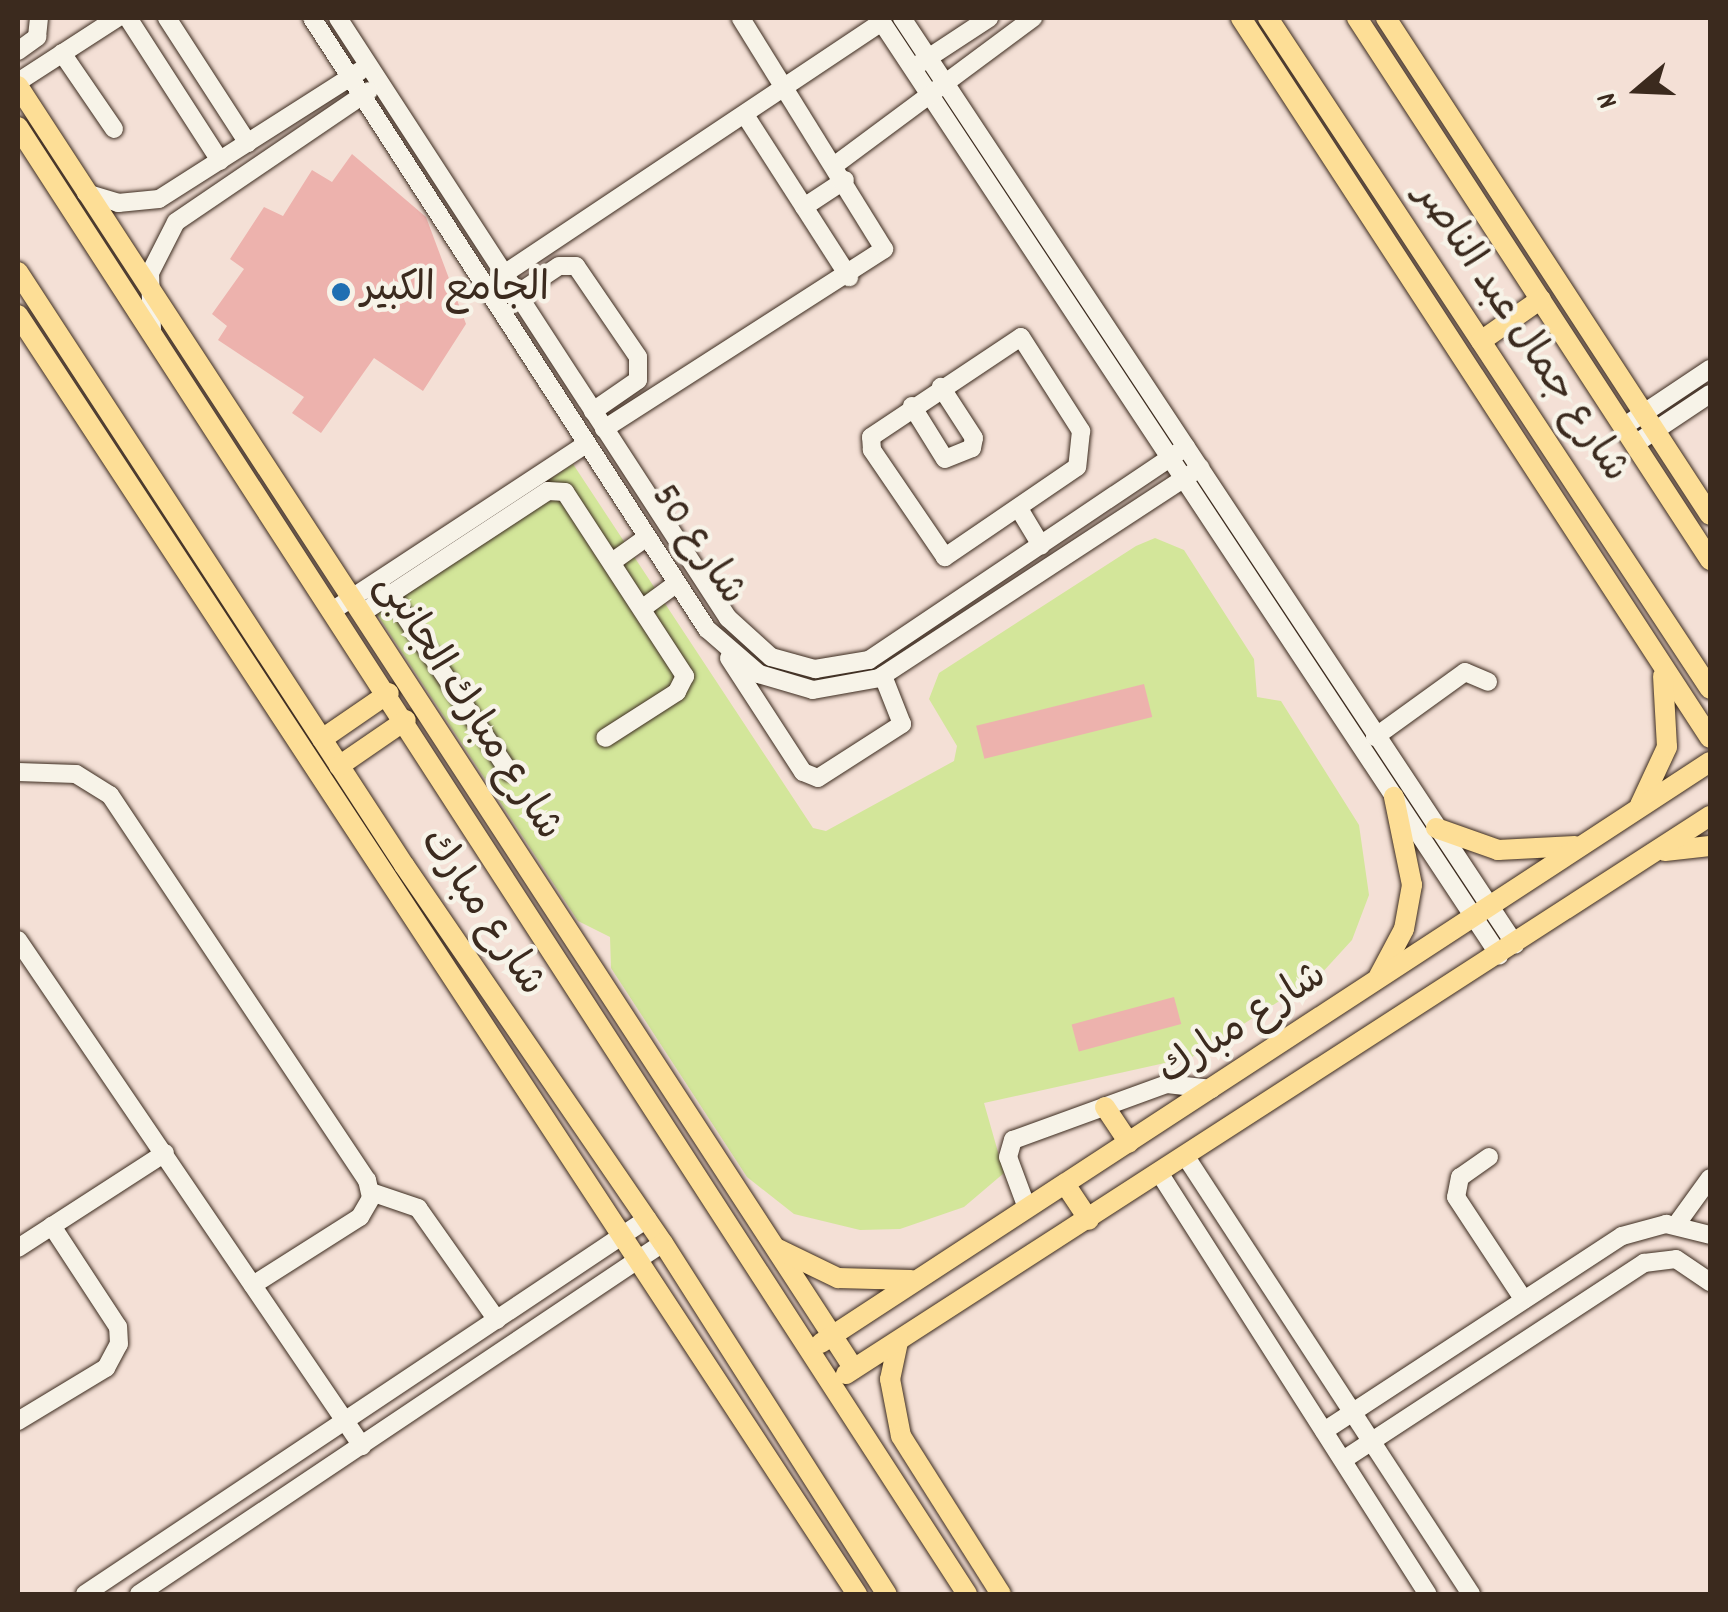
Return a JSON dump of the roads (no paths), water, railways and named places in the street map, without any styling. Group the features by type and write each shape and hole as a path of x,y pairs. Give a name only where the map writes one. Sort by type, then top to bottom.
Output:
{"main road":[{"path":"1241,18 1710,738"},
{"name":"شارع جمال عبد الناصر","path":"1268,18 1710,688"},
{"name":"شارع جمال عبد الناصر","path":"1357,18 1710,560"},
{"path":"1386,18 1710,515"},
{"path":"1272,64 1290,52"},
{"name":"شارع مبارك الجانبى","path":"18,84 86,193 116,257 148,288 578,964 767,1239 823,1342 854,1369"},
{"name":"شارع مبارك","path":"18,127 116,257 152,330 350,607 389,693 578,964 823,1342 836,1381 970,1593"},
{"name":"شارع مبارك","path":"18,272 339,766 663,1243 886,1594"},
{"path":"1481,342 1541,299"},
{"path":"18,315 857,1594"},
{"path":"159,534 180,520"},
{"path":"1579,536 1601,521"},
{"path":"1634,812 1660,771 1668,735 1668,698 1653,651"},
{"path":"322,739 389,693"},
{"path":"339,766 406,720"},
{"name":"شارع مبارك","path":"823,1342 1710,762"},
{"path":"1370,986 1395,950 1410,907 1411,862 1401,793"},
{"name":"شارع مبارك","path":"836,1381 1710,816"},
{"path":"1436,828 1520,852 1586,843"},
{"path":"1658,852 1710,846"},
{"path":"1105,1107 1128,1143"},
{"path":"1066,1184 1088,1220"},
{"path":"767,1239 838,1278 918,1279"},
{"path":"898,1342 890,1379 901,1436 1001,1594"}],"street":[{"path":"18,51 38,37 39,18"},
{"path":"18,84 117,18"},
{"path":"128,18 220,161"},
{"path":"166,18 248,143"},
{"name":"شارع 50","path":"312,18 678,583 718,641 760,674 794,687 846,688 883,676 1200,468"},
{"name":"شارع 50","path":"338,18 728,618 771,656 843,668 913,632 1186,447"},
{"path":"604,428 849,277 884,249 740,18"},
{"path":"902,18 928,58 936,87 1170,458 1507,949"},
{"path":"912,68 989,18"},
{"path":"804,206 936,87 1033,18"},
{"path":"504,274 786,88 881,20 912,68 936,87 1186,447 1375,736 1401,793 1436,828 1482,913"},
{"path":"62,53 114,129"},
{"path":"86,193 150,202 368,65"},
{"path":"152,330 148,288 160,246 186,212 380,84"},
{"path":"745,115 849,277"},
{"path":"517,294 559,266 576,266 638,357 633,386 593,412"},
{"path":"1011,339 1025,339 1084,445 1071,479 959,554 940,554 870,443 941,386 1011,339"},
{"path":"1650,422 1687,384 1710,369"},
{"path":"1630,435 1704,398 1687,384"},
{"path":"912,406 945,458 972,448 974,438 941,386"},
{"path":"350,607 586,444"},
{"path":"602,468 621,454"},
{"path":"350,607 390,594 554,489 569,497 642,608 684,682 605,738"},
{"path":"1021,512 1042,545"},
{"path":"612,562 648,537"},
{"path":"642,608 678,583"},
{"path":"390,594 509,772"},
{"path":"913,632 924,650"},
{"path":"718,641 812,778 828,776 902,724 883,676"},
{"path":"1375,736 1465,672 1488,682"},
{"path":"18,772 76,774 110,795 371,1192 418,1208 515,1342"},
{"path":"18,940 362,1446"},
{"path":"1028,1208 1010,1143 1178,1082 1212,1089"},
{"path":"18,1248 165,1153"},
{"path":"1186,1157 1471,1594"},
{"path":"1489,1157 1460,1177 1456,1197 1524,1300"},
{"path":"1160,1174 1428,1594"},
{"path":"1676,1225 1710,1178"},
{"path":"253,1284 360,1217 371,1192"},
{"path":"86,1594 647,1219"},
{"path":"1324,1431 1622,1236 1676,1225 1710,1234"},
{"path":"18,1422 106,1368 119,1344 118,1326 52,1226"},
{"path":"139,1594 663,1243"},
{"path":"1343,1460 1644,1262 1676,1259 1710,1282"}],"place":[{"name":"الجامع الكبير","path":"341,292"}]}
